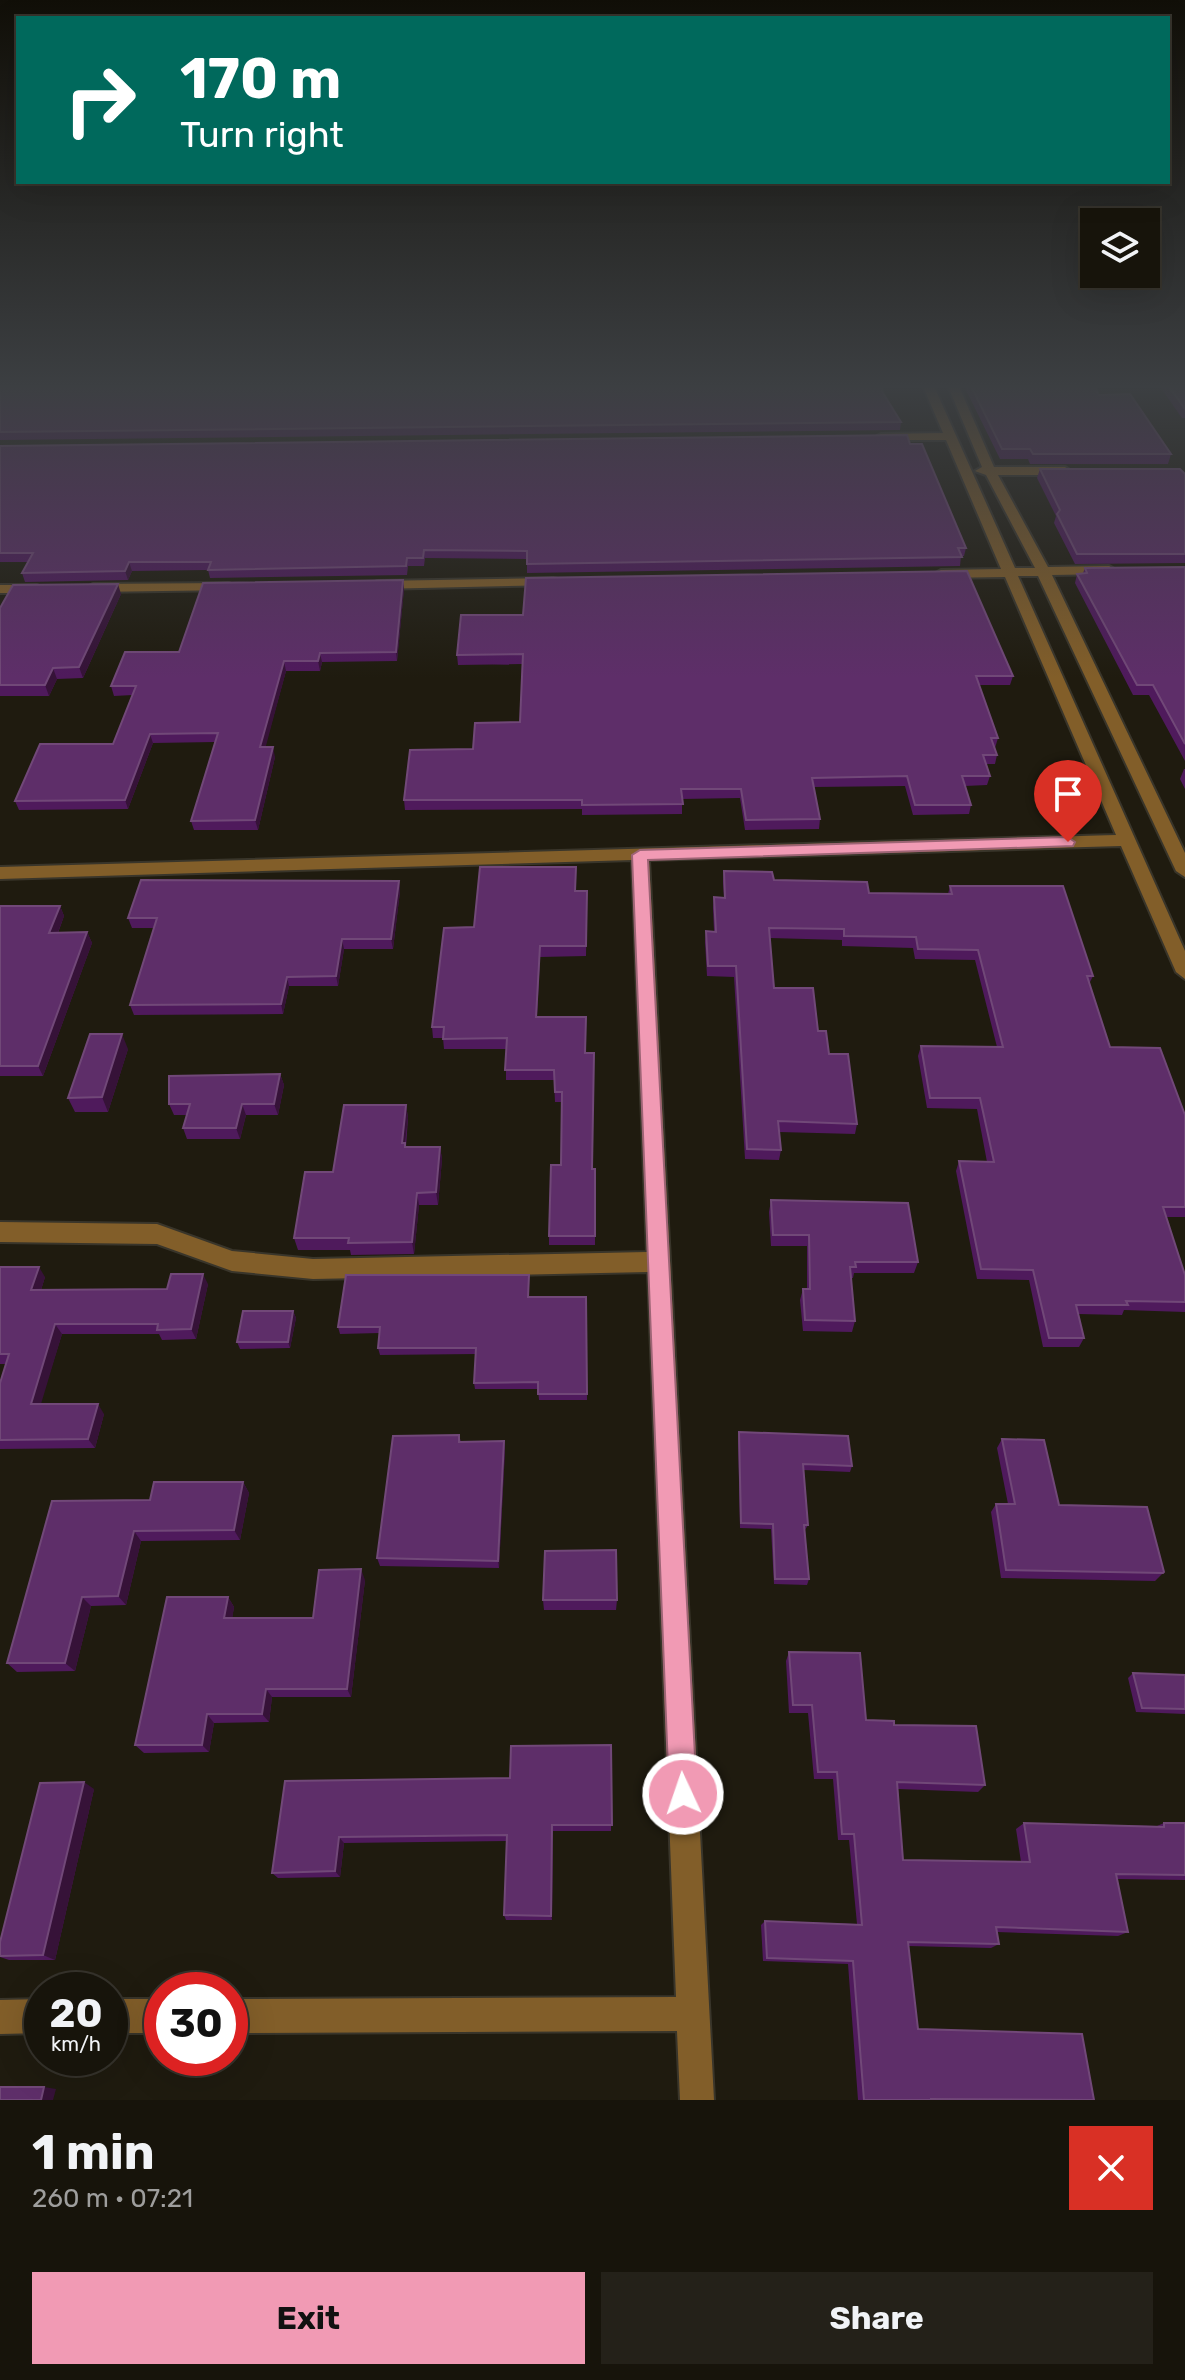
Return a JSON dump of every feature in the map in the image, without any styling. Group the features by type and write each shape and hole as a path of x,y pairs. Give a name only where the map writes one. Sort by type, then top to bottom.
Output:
{"street":[{"path":"969,482 1185,972"},
{"path":"996,482 1043,571 1185,871"},
{"path":"928,574 1122,570"},
{"path":"359,585 576,581"},
{"path":"78,588 250,586"},
{"path":"0,589 47,589"},
{"path":"0,873 1129,840"},
{"path":"640,855 697,2100"},
{"path":"0,1232 157,1234 232,1261 313,1269 659,1262"},
{"path":"248,2016 693,2014"},
{"path":"0,2017 24,2016"}],"building":[{"path":"0,482 938,482 966,548 958,548 962,557 527,564 527,551 424,550 423,558 407,558 406,566 208,570 211,562 129,562 125,571 22,573 33,553 0,553"},
{"path":"1046,482 1185,482 1185,554 1077,554 1057,514 1060,510"},
{"path":"1185,567 1185,744 1153,685 1137,685 1077,574 1087,573 1085,568"},
{"path":"967,571 1013,676 976,676 998,738 991,738 997,755 983,755 990,776 962,776 971,805 915,805 907,776 812,778 820,819 746,820 741,789 681,789 683,804 582,805 582,800 404,800 410,750 473,749 475,723 520,722 523,654 457,655 461,615 523,615 526,578"},
{"path":"403,580 396,652 320,653 318,661 284,661 260,747 273,747 255,820 191,821 218,733 150,734 125,800 15,801 40,744 113,744 136,686 111,686 125,652 179,652 203,583"},
{"path":"118,584 79,667 53,668 45,685 0,685 0,608 13,585"},
{"path":"480,867 576,867 575,891 587,891 586,946 540,946 536,1017 586,1017 585,1053 594,1053 592,1169 595,1169 595,1236 549,1236 551,1165 561,1165 562,1092 555,1092 554,1070 505,1070 507,1038 443,1039 444,1027 432,1027 444,928 474,927"},
{"path":"724,871 772,872 774,880 867,882 869,893 952,894 950,886 1063,886 1093,976 1087,976 1110,1047 1160,1048 1185,1115 1185,1207 1163,1207 1185,1275 1185,1302 1126,1301 1128,1305 1076,1305 1084,1338 1049,1338 1033,1270 981,1269 959,1161 994,1162 980,1098 930,1098 921,1046 1003,1047 978,950 918,949 916,937 844,936 844,929 769,928 774,988 813,988 818,1031 826,1031 829,1054 848,1054 857,1124 778,1121 781,1150 747,1149 736,966 708,966 706,931 716,932 714,897 725,898"},
{"path":"141,880 399,881 391,939 342,939 336,976 287,977 281,1004 130,1005 157,918 128,918"},
{"path":"0,906 60,906 49,933 87,932 38,1066 0,1066"},
{"path":"90,1034 122,1034 102,1097 68,1098"},
{"path":"280,1074 274,1104 242,1104 236,1128 183,1128 190,1104 169,1104 169,1076"},
{"path":"344,1105 406,1105 402,1143 405,1147 440,1147 436,1192 417,1193 412,1242 348,1243 349,1238 294,1238 305,1172 333,1172"},
{"path":"771,1200 908,1203 918,1262 855,1262 856,1267 850,1267 855,1321 805,1320 803,1289 810,1289 809,1235 773,1235"},
{"path":"0,1267 39,1267 31,1290 167,1289 171,1274 203,1274 191,1329 157,1330 158,1324 55,1324 31,1404 98,1404 88,1439 0,1440 0,1383 9,1354 0,1354"},
{"path":"346,1275 529,1275 528,1297 586,1297 587,1394 538,1394 538,1382 474,1383 476,1348 378,1348 380,1327 338,1327"},
{"path":"243,1311 293,1311 288,1342 237,1342"},
{"path":"739,1432 848,1436 852,1466 803,1464 809,1579 775,1579 773,1524 741,1523"},
{"path":"459,1435 459,1442 504,1441 498,1561 377,1558 393,1436"},
{"path":"1002,1439 1044,1440 1059,1505 1147,1507 1164,1572 1006,1570 996,1504 1015,1504"},
{"path":"154,1482 243,1482 234,1530 134,1531 118,1596 82,1597 65,1663 7,1663 52,1501 150,1500"},
{"path":"616,1550 617,1600 543,1600 545,1551"},
{"path":"361,1569 347,1689 266,1689 262,1714 207,1714 202,1745 135,1745 167,1597 228,1597 224,1618 313,1618 319,1570"},
{"path":"789,1652 860,1653 866,1720 894,1721 894,1725 976,1726 985,1785 897,1782 903,1860 1030,1862 1024,1823 1164,1827 1164,1823 1185,1823 1185,1875 1116,1874 1128,1932 996,1927 999,1944 908,1942 918,2029 1082,2034 1094,2100 864,2100 853,1961 767,1958 765,1921 862,1925 854,1834 842,1834 837,1772 818,1772 812,1705 793,1705"},
{"path":"1133,1673 1185,1675 1185,1709 1142,1708"},
{"path":"611,1745 612,1825 552,1825 551,1916 504,1915 507,1835 339,1837 335,1871 272,1873 285,1781 510,1778 511,1746"},
{"path":"84,1782 43,1955 0,1956 0,1942 40,1783"},
{"path":"0,2087 44,2087 41,2100 0,2100"}],"route":[{"path":"683,1794 640,855 1068,842"}]}
